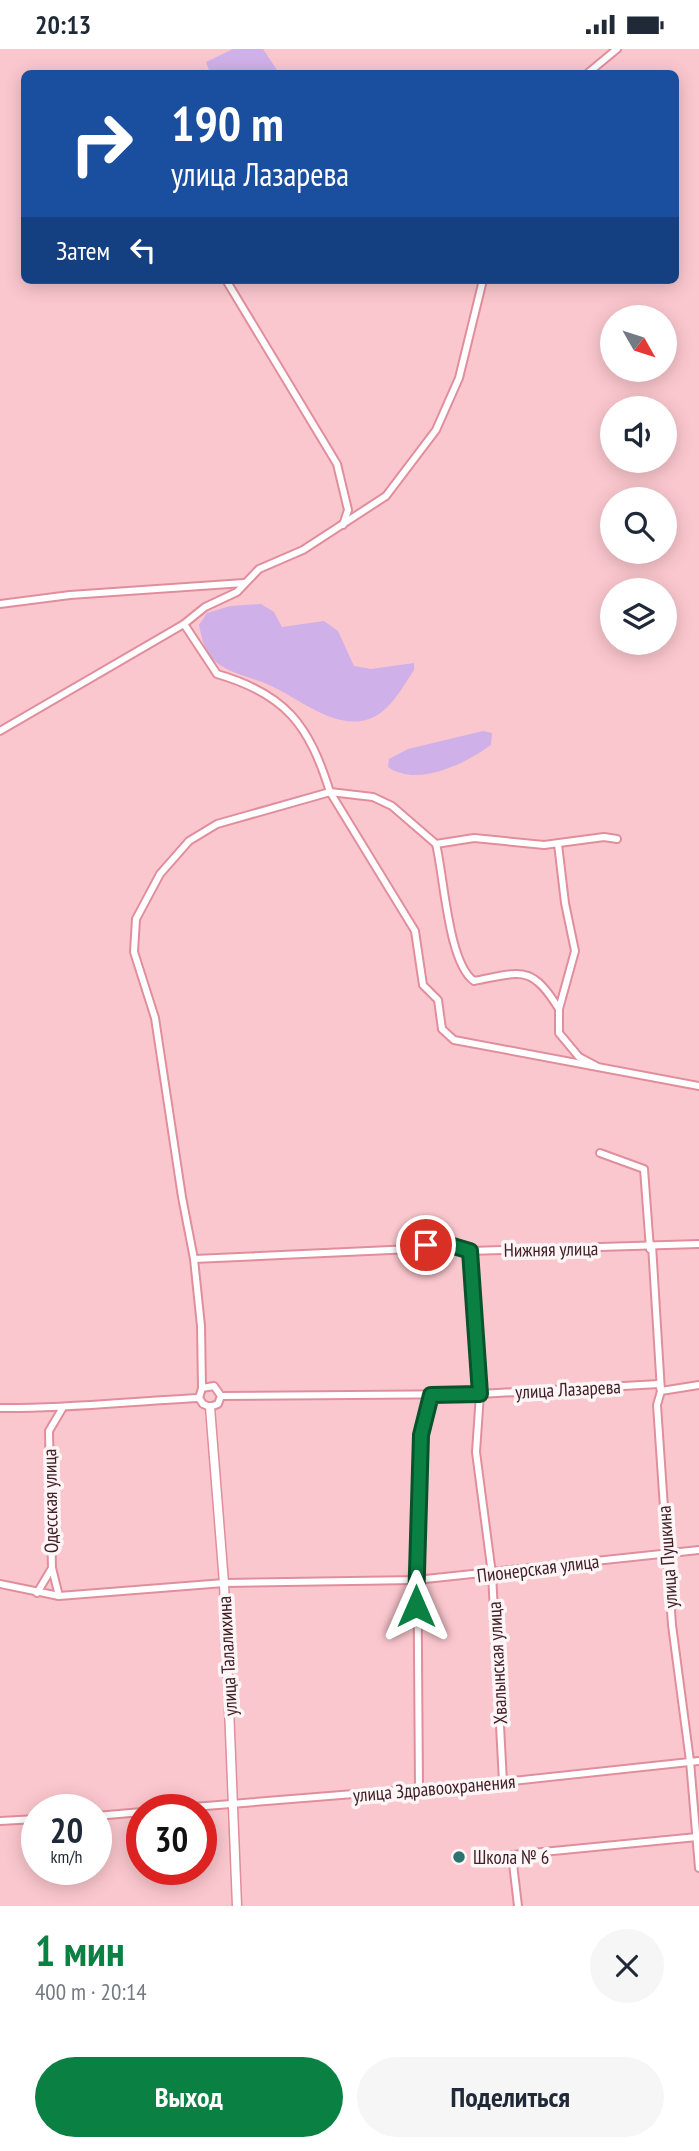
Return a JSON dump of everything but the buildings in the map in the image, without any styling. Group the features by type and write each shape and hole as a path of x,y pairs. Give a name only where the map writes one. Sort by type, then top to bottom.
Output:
{"street":[{"path":"591,70 617,49"},
{"path":"228,284 337,464 348,510 343,526"},
{"path":"0,731 184,624 205,607 237,592 259,569 303,550 386,496 436,430 459,379 482,284"},
{"path":"0,604 71,595 244,583"},
{"path":"184,624 217,674 245,682 284,704 304,731 322,767 330,792 415,931 423,985 438,1000 442,1029 454,1040 607,1071 699,1086"},
{"path":"202,1388 214,1385 221,1396 218,1404 210,1407 202,1404 199,1398 202,1388 201,1326 194,1259 181,1197 155,1018 134,952 136,919 160,874 189,841 217,824 330,792 373,797 392,806 436,845 450,926 465,975 474,981 514,973 533,975 546,988 559,1009"},
{"path":"436,845 474,838 558,844 604,837 617,839"},
{"path":"558,844 565,903 575,951 559,1009 559,1033 566,1046 579,1057 607,1071"},
{"name":"улица Пушкина","path":"600,1153 644,1169 660,1387 657,1405 660,1472 669,1552 672,1625 690,1761 699,1868"},
{"name":"Нижняя улица","path":"194,1259 412,1249 440,1242 470,1251 699,1244"},
{"name":"Хвалынская улица","path":"470,1251 480,1394 476,1452 492,1574 503,1782"},
{"name":"улица Лазарева","path":"221,1396 480,1394 699,1385"},
{"path":"419,1790 415,1580 421,1435 431,1395"},
{"path":"0,1408 62,1409 132,1401 199,1398"},
{"name":"улица Талалихина","path":"210,1407 224,1583 235,1803 237,1906"},
{"name":"Одесская улица","path":"60,1596 52,1568 49,1431 62,1409"},
{"name":"Пионерская улица","path":"0,1584 60,1596 224,1583 415,1580 492,1574 699,1550"},
{"path":"37,1593 52,1568"},
{"name":"улица Здравоохранения","path":"217,1805 419,1790 699,1761"},
{"path":"0,1821 21,1820"},
{"path":"518,1906 512,1855 697,1837"}],"shaded area":[{"path":"233,49 263,49 277,70 209,70 206,62"},
{"path":"261,604 274,612 282,627 324,621 338,631 354,666 371,669 414,663 414,670 394,700 374,717 353,722 327,716 278,689 223,667 207,651 199,625 207,613 230,606"},
{"path":"483,731 492,733 491,745 469,759 441,771 413,775 388,767 389,759 408,749"}],"place":[{"name":"Школа № 6","path":"459,1857"}],"route":[{"path":"416,1606 421,1435 431,1395 480,1394 470,1251 440,1242 426,1245"}]}
